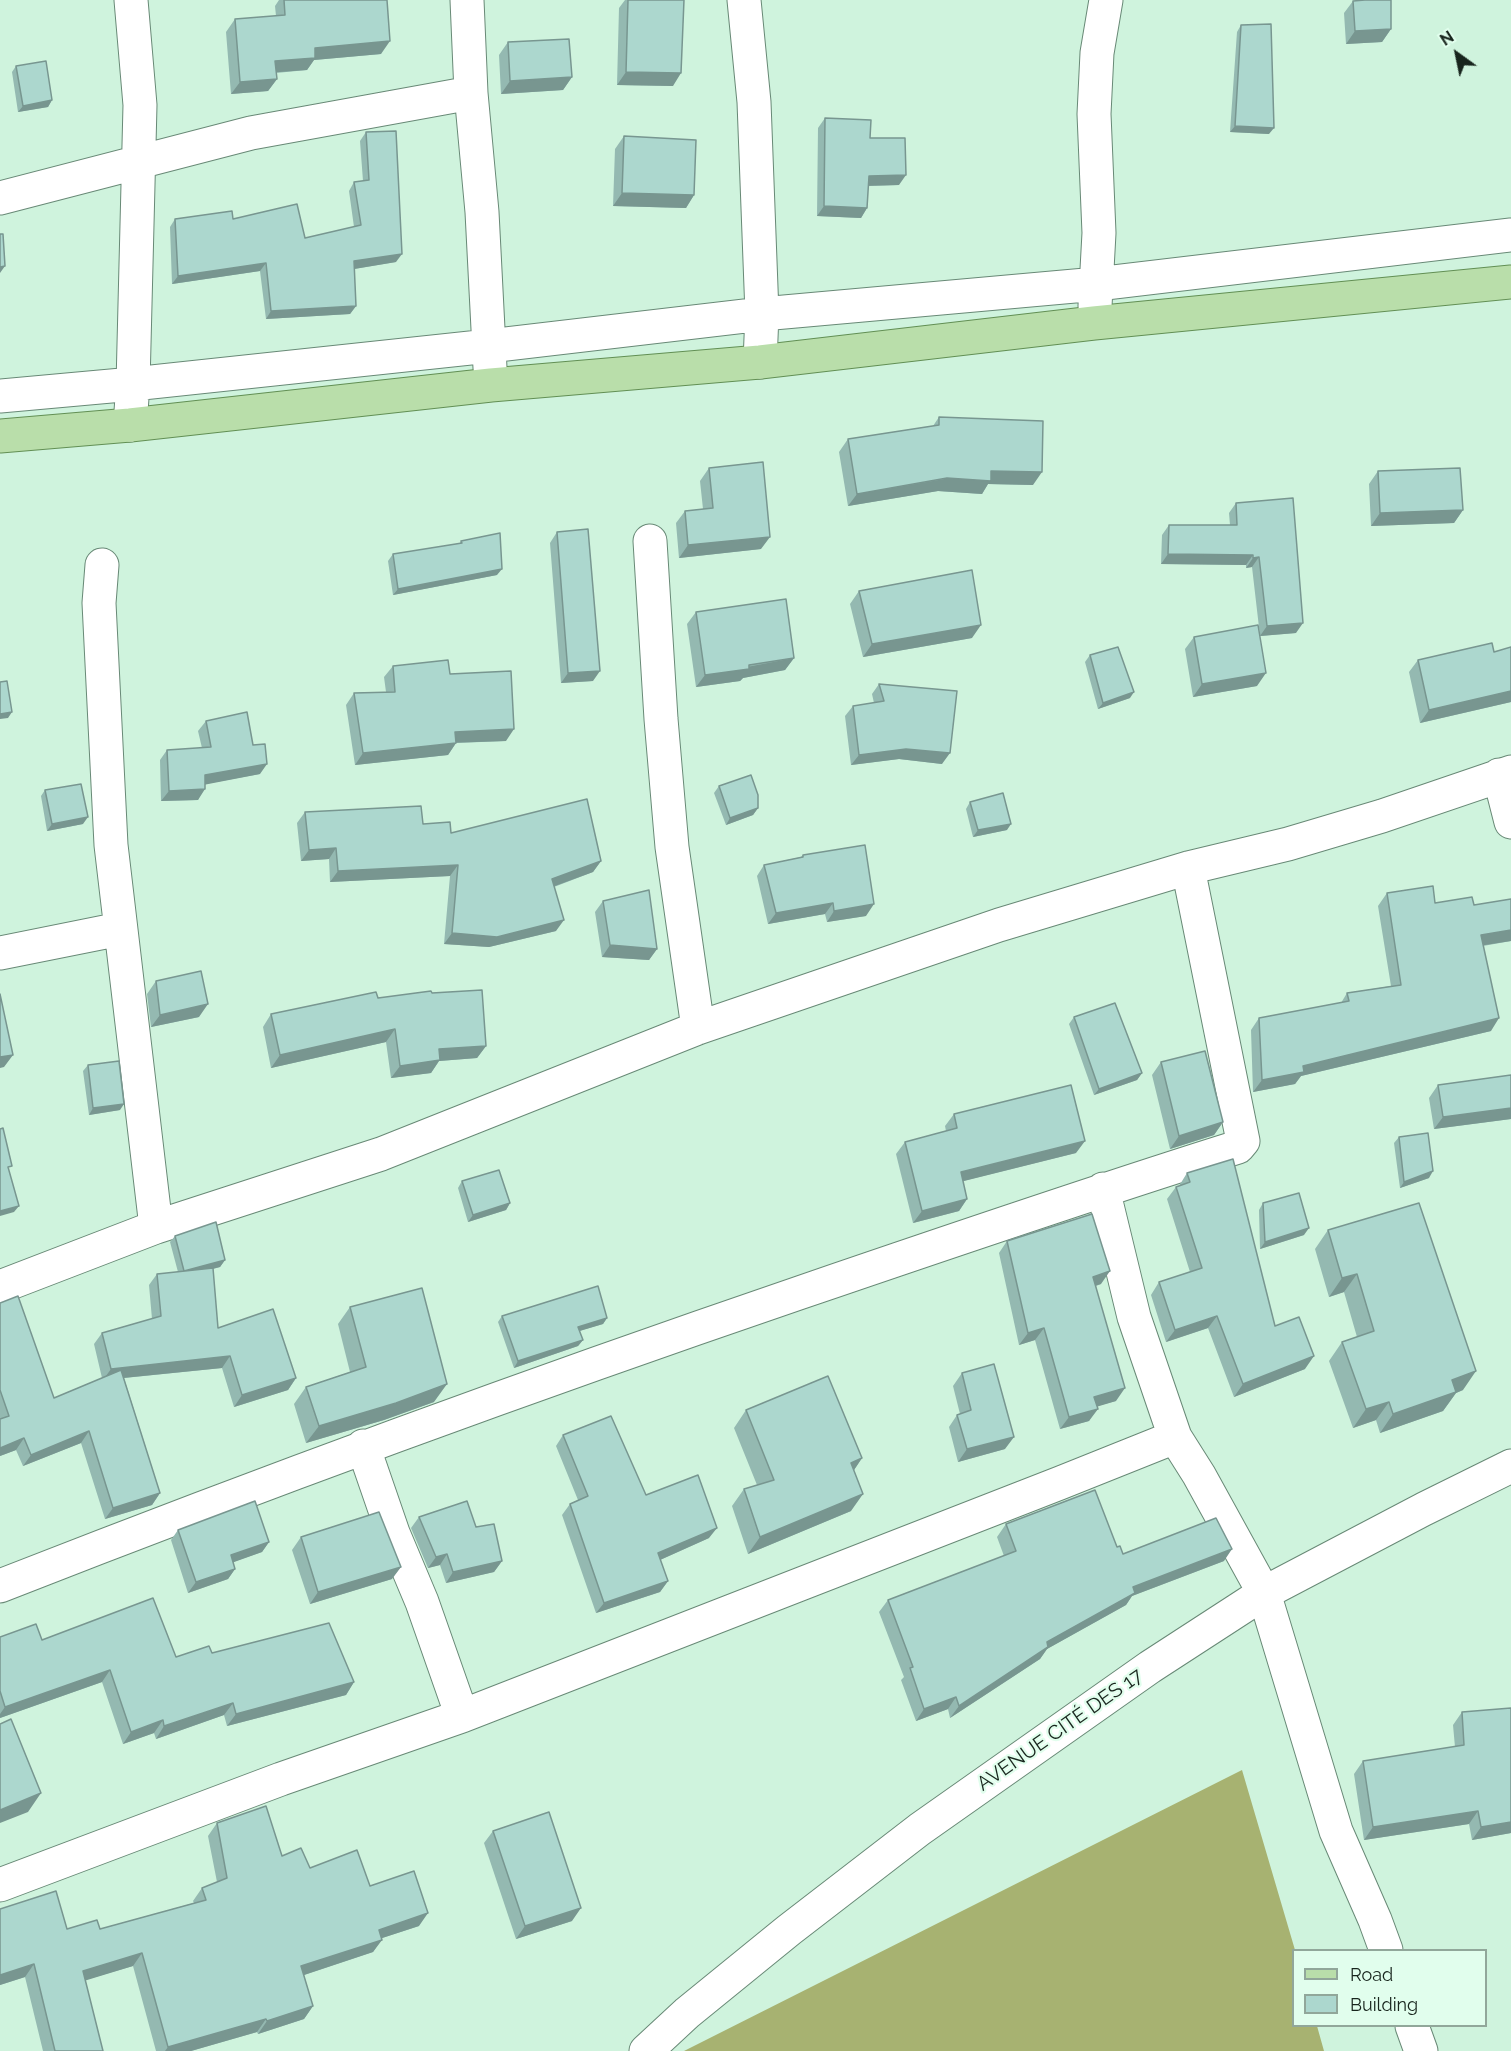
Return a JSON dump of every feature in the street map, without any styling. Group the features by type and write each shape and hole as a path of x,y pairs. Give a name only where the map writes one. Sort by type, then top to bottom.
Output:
{"main road":[{"path":"0,436 129,425 491,385 759,362 1094,323 1511,282"}],"street":[{"path":"129,425 133,384 140,105 131,0"},
{"path":"467,0 491,385"},
{"path":"744,0 754,102 762,314 759,362"},
{"path":"1094,323 1100,233 1094,114 1097,53 1106,0"},
{"path":"0,198 251,133 471,93"},
{"path":"0,396 489,346 762,314 1097,284 1511,235"},
{"path":"650,541 672,847 698,1028"},
{"path":"102,565 99,603 111,845 156,1227"},
{"path":"0,1287 156,1227 381,1154 698,1028 999,925 1188,868 1382,816 1505,774 1511,822"},
{"path":"0,1586 363,1446 648,1345 1103,1189 1238,1147 1244,1141 1188,868"},
{"path":"0,953 120,929"},
{"path":"1103,1189 1134,1317 1175,1437 1199,1475 1264,1593 1336,1831 1386,1949"},
{"path":"0,1885 282,1779 462,1716 1060,1484 1175,1437"},
{"path":"363,1446 462,1716"},
{"name":"AVENUE CITÉ DES 17","path":"646,2051 687,2013 789,1930 920,1829 1150,1667 1264,1593 1511,1466"},
{"path":"1413,2027 1421,2051"}],"green space":[{"path":"1242,1770 1295,1949 1292,1949 1292,2027 1317,2027 1324,2051 684,2051"}],"building":[{"path":"284,0 387,0 390,41 315,48 315,58 275,61 277,79 240,82 235,19 285,15"},
{"path":"628,0 684,0 681,73 626,72"},
{"path":"1391,0 1391,29 1355,31 1353,1"},
{"path":"1271,24 1274,128 1235,126 1241,25"},
{"path":"569,39 572,77 510,81 508,42"},
{"path":"46,61 52,100 23,106 16,66"},
{"path":"825,118 871,120 870,138 905,138 906,175 869,176 867,208 824,206"},
{"path":"396,131 402,254 354,261 356,306 271,311 266,263 178,276 175,219 232,211 233,219 297,204 305,238 361,225 354,182 369,180 366,132"},
{"path":"624,136 696,140 694,195 622,193"},
{"path":"0,234 3,234 5,266 0,267"},
{"path":"939,417 1043,421 1042,472 991,471 991,481 947,478 857,494 848,439 939,425"},
{"path":"763,462 770,537 688,545 685,511 713,508 709,468"},
{"path":"1460,468 1463,510 1380,513 1378,471"},
{"path":"1293,498 1303,623 1267,626 1259,557 1253,558 1253,555 1168,554 1169,525 1237,525 1236,503"},
{"path":"588,529 600,671 568,673 557,532"},
{"path":"500,533 502,569 398,589 393,554 462,543 461,541"},
{"path":"972,570 981,625 872,644 859,591"},
{"path":"786,599 794,658 749,665 749,669 705,675 696,612"},
{"path":"1258,625 1266,673 1202,684 1194,637"},
{"path":"1492,643 1494,652 1511,647 1511,691 1429,710 1418,660"},
{"path":"1118,647 1134,692 1103,703 1090,655"},
{"path":"448,660 450,674 511,671 514,729 455,732 456,743 363,753 354,693 395,692 393,666"},
{"path":"7,681 12,712 0,714 0,682"},
{"path":"879,684 957,691 950,753 906,749 859,755 853,706 884,701"},
{"path":"247,712 253,745 265,744 267,764 205,775 205,789 169,791 167,750 211,747 206,721"},
{"path":"751,775 758,795 758,808 730,818 719,786"},
{"path":"81,784 88,817 52,824 45,790"},
{"path":"1003,793 1011,824 978,830 970,802"},
{"path":"587,799 601,861 552,879 564,920 497,937 452,933 458,865 338,871 336,848 309,850 305,812 421,806 423,824 450,822 451,833"},
{"path":"865,845 874,904 834,911 833,903 776,913 764,865 803,857 803,855"},
{"path":"1433,886 1435,903 1472,897 1474,905 1511,899 1511,930 1481,935 1499,1018 1303,1066 1304,1072 1262,1080 1259,1018 1349,1001 1347,993 1401,985 1387,893"},
{"path":"649,890 657,949 610,945 603,901"},
{"path":"201,971 208,1004 160,1015 156,981"},
{"path":"482,990 486,1046 439,1049 440,1060 400,1066 395,1029 280,1055 271,1014 376,992 378,998 431,991 432,993"},
{"path":"0,994 13,1055 0,1057"},
{"path":"1115,1003 1142,1073 1099,1089 1074,1017"},
{"path":"1205,1051 1223,1122 1179,1136 1161,1062"},
{"path":"119,1061 124,1104 93,1108 88,1065"},
{"path":"1511,1075 1511,1108 1443,1117 1438,1085"},
{"path":"1071,1085 1085,1141 961,1172 967,1199 922,1211 905,1142 957,1128 954,1114"},
{"path":"3,1128 12,1166 8,1167 19,1206 0,1211 0,1129"},
{"path":"1428,1133 1433,1171 1404,1182 1399,1137"},
{"path":"1233,1159 1275,1326 1299,1317 1314,1356 1243,1384 1217,1316 1175,1330 1159,1282 1202,1268 1176,1187 1190,1182 1187,1173"},
{"path":"499,1170 510,1203 473,1215 462,1181"},
{"path":"1299,1193 1309,1228 1265,1242 1263,1203"},
{"path":"1419,1203 1476,1371 1452,1380 1456,1392 1393,1414 1389,1402 1366,1409 1342,1342 1374,1331 1357,1274 1342,1278 1328,1230"},
{"path":"1092,1214 1110,1271 1093,1277 1125,1388 1094,1397 1098,1409 1069,1417 1044,1328 1028,1333 1007,1241"},
{"path":"216,1222 225,1260 184,1271 175,1236"},
{"path":"213,1268 218,1328 273,1309 296,1378 242,1395 230,1356 111,1369 102,1333 161,1316 157,1274"},
{"path":"598,1286 607,1318 578,1327 583,1340 518,1361 502,1316"},
{"path":"422,1288 447,1384 396,1403 319,1426 306,1387 366,1367 350,1307"},
{"path":"18,1296 54,1398 121,1370 160,1493 113,1508 89,1431 31,1455 24,1438 0,1448 0,1419 9,1416 0,1390 0,1303"},
{"path":"994,1364 1014,1437 967,1449 957,1415 971,1410 962,1373"},
{"path":"828,1376 862,1458 851,1463 863,1494 760,1537 744,1489 774,1480 746,1410"},
{"path":"611,1416 646,1495 698,1475 717,1528 658,1553 668,1581 604,1603 570,1504 588,1496 563,1435"},
{"path":"1095,1490 1117,1547 1120,1546 1123,1554 1216,1518 1232,1549 1133,1587 1135,1593 1047,1642 1048,1647 959,1706 956,1697 924,1709 910,1668 913,1667 888,1600 1016,1551 1006,1524"},
{"path":"255,1501 269,1542 231,1555 235,1569 196,1582 178,1530"},
{"path":"467,1501 476,1527 494,1524 502,1561 453,1572 447,1554 436,1557 419,1517"},
{"path":"379,1512 401,1567 318,1592 301,1537"},
{"path":"153,1598 176,1657 209,1646 212,1653 329,1623 354,1682 236,1714 233,1703 164,1726 163,1720 131,1732 110,1670 5,1707 0,1691 0,1637 36,1624 42,1640"},
{"path":"1511,1708 1511,1822 1481,1827 1478,1811 1373,1827 1363,1761 1464,1745 1462,1712"},
{"path":"11,1719 41,1793 0,1810 0,1724"},
{"path":"266,1806 282,1856 301,1848 310,1868 357,1850 370,1886 414,1871 428,1913 379,1930 382,1940 301,1966 313,2006 267,2021 266,2019 168,2047 142,1953 83,1971 103,2051 55,2051 34,1964 0,1975 0,1909 56,1891 67,1929 97,1920 100,1929 206,1900 202,1888 227,1878 217,1823"},
{"path":"549,1812 581,1908 525,1926 493,1831"}]}
